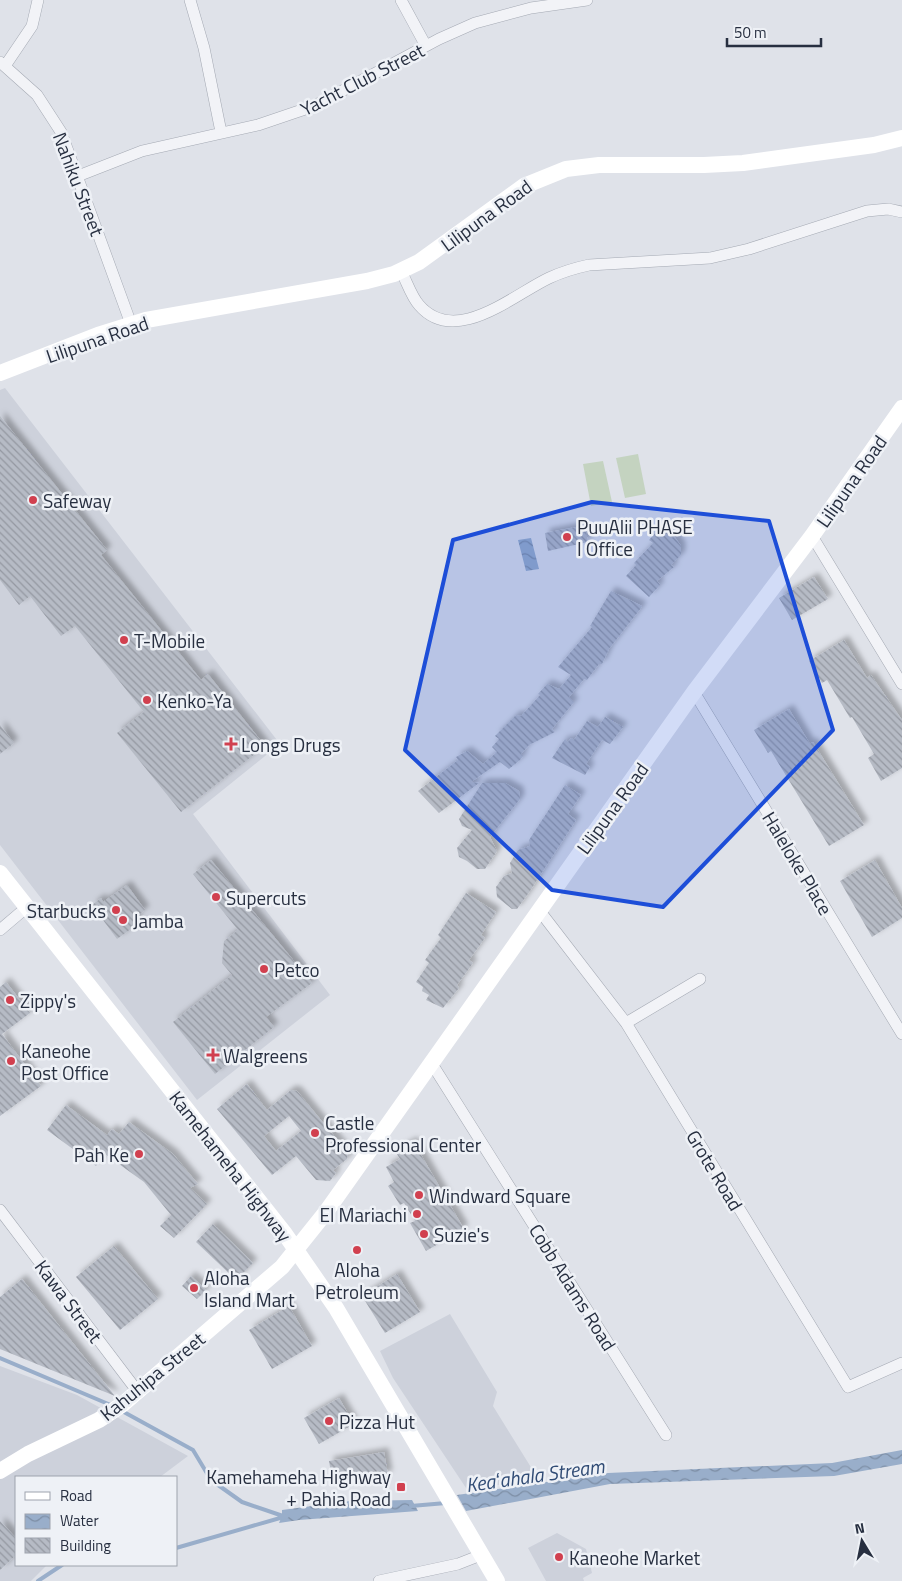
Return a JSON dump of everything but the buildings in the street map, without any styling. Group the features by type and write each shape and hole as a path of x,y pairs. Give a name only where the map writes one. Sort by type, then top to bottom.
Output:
{"street":[{"path":"3,64 32,26 38,0"},
{"path":"190,0 204,48 221,132"},
{"path":"401,0 426,46"},
{"name":"Yacht Club Street","path":"78,176 142,151 275,120 314,106 426,46 457,31 494,17 531,8 587,0"},
{"name":"Nahiku Street","path":"3,64 25,82 46,107 60,132 78,176 131,324"},
{"name":"Lilipuna Road","path":"0,374 131,324 190,311 367,282 401,271 431,255 524,186 566,169 599,165 704,165 743,162 874,145 902,138"},
{"path":"401,271 418,303 424,309 438,318 463,321 478,316 548,278 575,268 710,258 749,250 867,211 888,209 902,212"},
{"name":"Lilipuna Road","path":"326,1212 694,692 812,536 902,408"},
{"path":"812,536 902,684"},
{"name":"Haleloke Place","path":"694,692 902,1034"},
{"name":"Kamehameha Highway","path":"0,873 295,1249 336,1308 497,1581"},
{"path":"0,930 27,907"},
{"name":"Grote Road","path":"539,910 626,1023 848,1388 902,1363"},
{"path":"626,1023 700,978"},
{"name":"Cobb Adams Road","path":"432,1064 666,1435"},
{"name":"Kawa Street","path":"0,1210 138,1392"},
{"name":"Kahuhipa Street","path":"0,1470 28,1454 99,1420 123,1404 282,1267 326,1212"},
{"path":"379,1581 458,1564 481,1555"}],"highlighted area":[{"path":"592,502 769,521 833,730 663,907 552,890 405,750 453,540"}],"shaded area":[{"path":"5,388 280,744 193,814 330,995 197,1100 0,845 0,390"},
{"path":"450,1314 497,1392 493,1406 537,1477 468,1491 393,1378 380,1351"},
{"path":"0,1366 77,1395 188,1456 161,1476 15,1476 15,1566 46,1566 31,1581 0,1581"},
{"path":"557,1533 586,1549 592,1573 583,1578 584,1581 546,1581 528,1548"}],"green space":[{"path":"638,454 646,494 625,498 616,458"},
{"path":"603,461 612,502 591,506 583,464"}],"water":[{"path":"531,538 539,569 526,571 518,540"},
{"path":"902,1450 902,1464 834,1476 610,1484 466,1511 457,1495 608,1473 832,1463"},
{"path":"412,1500 418,1511 279,1523 282,1510 350,1501"}],"waterway":[{"path":"0,1358 113,1406"},
{"path":"122,1411 193,1450 211,1480 242,1502 283,1516"},
{"name":"Keaʻahala Stream","path":"411,1506 446,1503"},
{"name":"Keaʻahala Stream","path":"178,1547 287,1516"},
{"name":"Keaʻahala Stream","path":"38,1581 60,1566"}],"place":[{"name":"Safeway","path":"33,500"},
{"name":"PuuAlii PHASE I Office","path":"567,537"},
{"name":"T-Mobile","path":"124,640"},
{"name":"Kenko-Ya","path":"147,700"},
{"name":"Longs Drugs","path":"231,744"},
{"name":"Supercuts","path":"216,897"},
{"name":"Starbucks","path":"116,910"},
{"name":"Jamba","path":"123,920"},
{"name":"Petco","path":"264,969"},
{"name":"Zippy's","path":"10,1000"},
{"name":"Walgreens","path":"213,1055"},
{"name":"Kaneohe Post Office","path":"11,1061"},
{"name":"Castle Professional Center","path":"315,1133"},
{"name":"Pah Ke","path":"139,1154"},
{"name":"Windward Square","path":"419,1195"},
{"name":"El Mariachi","path":"417,1214"},
{"name":"Suzie's","path":"424,1234"},
{"name":"Aloha Petroleum","path":"357,1250"},
{"name":"Aloha Island Mart","path":"194,1288"},
{"name":"Pizza Hut","path":"329,1421"},
{"name":"Kamehameha Highway + Pahia Road","path":"401,1487"},
{"name":"Kaneohe Market","path":"559,1557"}]}
